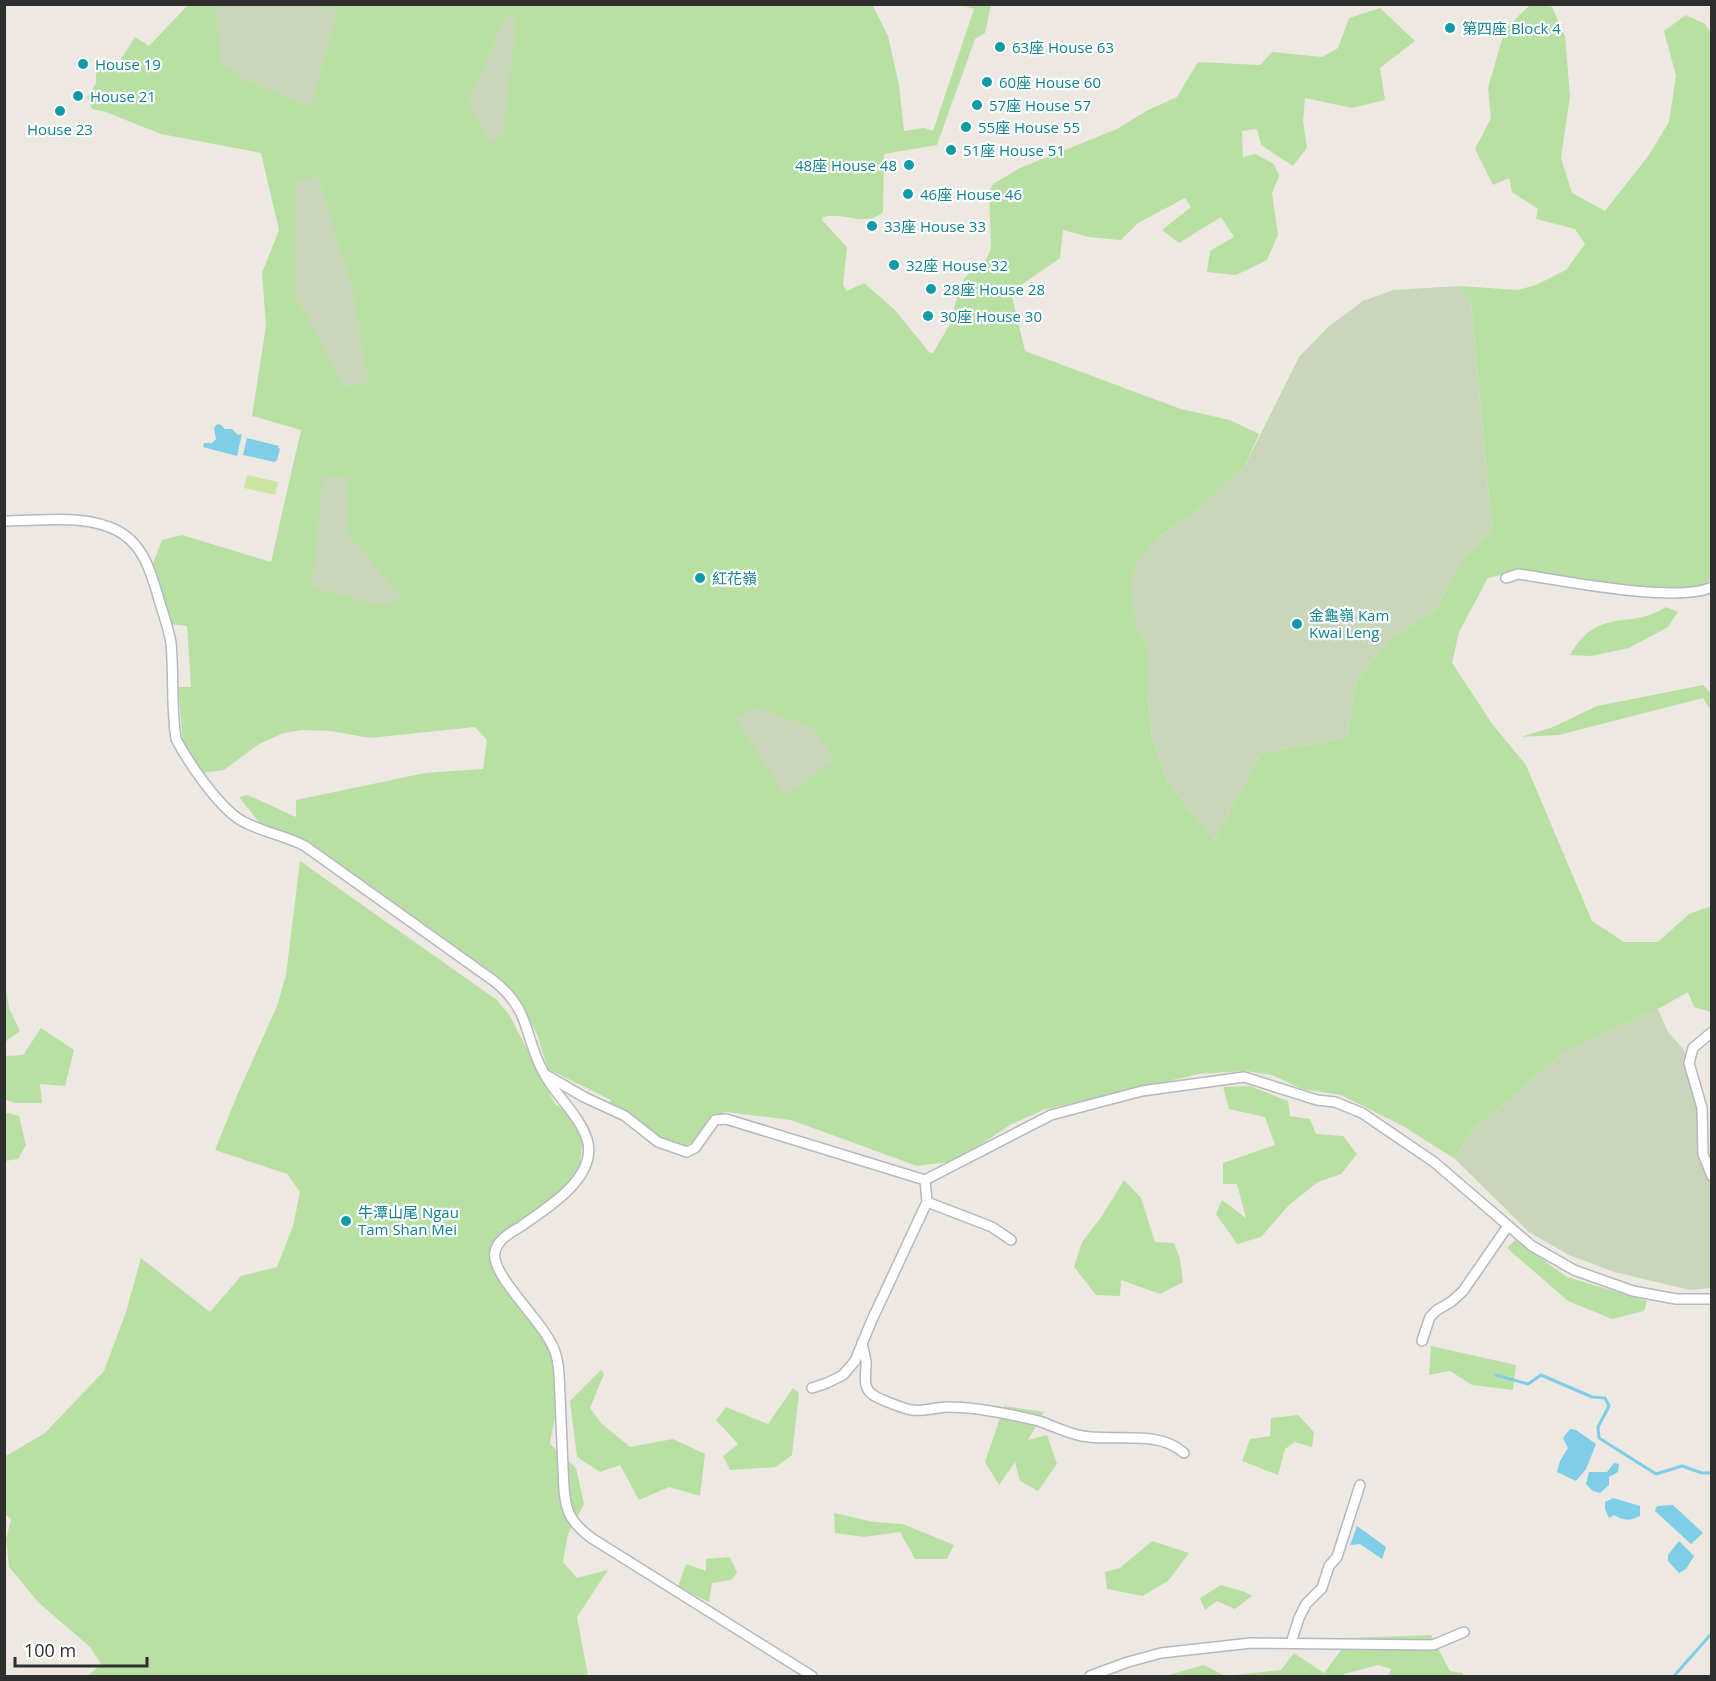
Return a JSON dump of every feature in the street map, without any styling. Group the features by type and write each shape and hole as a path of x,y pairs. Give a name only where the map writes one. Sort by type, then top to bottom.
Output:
{"street":[{"path":"4,521 68,520 99,524 122,533 141,551 148,564 171,643 176,739 222,805 234,817 246,824 279,834 305,846 499,986 515,1001 544,1073 584,1132 588,1147 587,1161 579,1176 563,1195 500,1242 495,1252 498,1270 542,1327 555,1350 559,1371 565,1494 569,1512 580,1529 593,1539 812,1677"},
{"path":"1506,578 1518,574 1659,593 1702,592 1712,587"},
{"path":"1712,1032 1692,1048 1689,1063 1702,1108 1704,1154 1712,1176"},
{"path":"544,1073 584,1097 625,1116 658,1142 687,1152 695,1148 715,1120 726,1119 925,1180 1051,1115 1142,1091 1244,1077 1317,1100 1335,1102 1362,1113 1434,1162 1532,1246 1574,1270 1633,1292 1676,1299 1712,1299"},
{"path":"812,1388 843,1375 855,1361 927,1202 925,1180"},
{"path":"927,1202 992,1227 1011,1240"},
{"path":"1422,1341 1430,1317 1463,1291 1508,1226"},
{"path":"862,1343 866,1362 864,1379 868,1389 873,1395 911,1410 950,1407 1002,1413 1040,1422 1081,1436 1137,1438 1161,1442 1176,1446 1184,1453"},
{"path":"1291,1643 1306,1604 1322,1588 1329,1566 1337,1557 1360,1485"},
{"path":"1090,1677 1128,1662 1161,1653 1251,1643 1433,1645 1464,1632"}],"green space":[{"path":"872,4 888,36 899,85 904,131 924,128 933,131 974,9 962,5 991,5 985,33 975,39 937,145 884,154 883,212 876,217 862,219 831,216 823,217 822,220 847,247 843,285 847,291 864,283 894,309 930,353 933,353 950,324 964,279 986,260 991,248 989,193 993,184 1020,168 1117,129 1148,110 1177,97 1198,62 1260,65 1272,52 1322,57 1338,48 1349,18 1380,8 1415,41 1380,68 1385,100 1352,108 1305,98 1303,121 1307,148 1293,166 1261,145 1257,129 1242,131 1243,157 1255,154 1274,164 1279,176 1272,193 1278,235 1267,260 1236,275 1207,272 1210,251 1234,237 1221,217 1179,243 1162,230 1191,207 1185,198 1138,223 1121,240 1089,237 1063,230 1060,258 1011,292 1025,351 1181,409 1230,420 1259,434 1244,467 1199,509 1160,536 1136,625 1148,648 1148,693 1152,737 1168,783 1214,840 1261,753 1347,738 1356,681 1389,640 1435,610 1462,560 1492,530 1471,303 1459,286 1518,290 1536,285 1566,270 1585,244 1575,229 1536,219 1538,209 1512,192 1509,178 1493,185 1475,149 1491,118 1488,88 1505,29 1530,5 1552,7 1565,36 1570,96 1561,158 1572,193 1605,211 1649,155 1669,122 1676,76 1664,31 1686,15 1705,24 1712,34 1711,579 1697,589 1649,592 1517,571 1488,578 1459,632 1452,663 1493,725 1526,765 1592,921 1624,942 1658,942 1689,914 1711,906 1711,1012 1694,1007 1688,992 1658,1009 1565,1051 1470,1133 1455,1159 1403,1126 1341,1095 1302,1089 1272,1075 1245,1071 1199,1074 1043,1110 1010,1125 956,1161 917,1166 791,1120 726,1112 711,1116 694,1144 678,1146 607,1113 611,1100 548,1069 537,1034 521,1003 496,980 309,843 259,822 239,797 248,795 296,817 296,800 425,773 483,769 487,740 475,727 370,738 331,731 301,730 284,733 259,744 224,770 201,773 183,742 178,687 191,687 187,626 169,624 153,563 162,540 182,535 271,562 301,430 252,416 266,326 262,273 279,230 261,153 161,134 103,111 92,109 87,97 96,83 96,71 119,62 135,37 149,46 188,5"},
{"path":"217,5 331,5 337,14 311,107 245,80 219,61"},
{"path":"513,15 515,34 503,135 491,143 469,102 503,21"},
{"path":"318,176 352,287 368,382 343,387 295,295 296,183"},
{"path":"1459,286 1471,303 1492,530 1462,560 1435,610 1389,640 1356,681 1347,738 1261,753 1214,840 1168,783 1152,737 1148,693 1148,648 1136,625 1130,582 1139,559 1160,536 1199,509 1244,467 1299,357 1328,327 1363,301 1393,290"},
{"path":"247,475 278,482 275,495 244,488"},
{"path":"323,476 347,477 348,534 401,597 387,607 312,587"},
{"path":"1666,607 1678,612 1668,627 1629,648 1591,656 1570,655 1581,640 1603,624 1639,618"},
{"path":"1703,685 1711,693 1711,711 1703,698 1559,735 1521,737 1553,727 1597,706"},
{"path":"756,708 814,728 834,760 785,795 735,718"},
{"path":"300,861 497,1000 510,1016 555,1104 579,1118 593,1141 582,1148 579,1171 556,1194 498,1238 495,1269 538,1329 554,1363 558,1380 557,1409 550,1444 576,1468 584,1504 568,1534 563,1562 577,1578 608,1570 577,1617 588,1676 88,1676 101,1664 90,1647 39,1603 9,1567 6,1539 11,1519 5,1514 4,1457 45,1433 104,1371 126,1312 141,1258 210,1312 241,1276 277,1267 293,1226 300,1192 287,1174 215,1150 277,1006 286,975"},
{"path":"5,982 9,1008 20,1031 5,1042"},
{"path":"1658,1009 1668,1032 1684,1050 1699,1101 1703,1166 1711,1182 1711,1288 1690,1290 1614,1272 1569,1255 1529,1232 1455,1159 1470,1133 1565,1051"},
{"path":"41,1028 74,1050 65,1086 40,1084 42,1103 16,1103 5,1100 5,1056 23,1055"},
{"path":"1250,1086 1288,1101 1290,1116 1310,1119 1316,1134 1343,1136 1357,1154 1341,1174 1318,1182 1289,1205 1261,1237 1237,1244 1216,1214 1222,1200 1246,1218 1237,1184 1223,1184 1223,1163 1275,1145 1265,1117 1229,1109 1223,1087"},
{"path":"4,1112 19,1116 26,1145 18,1159 5,1161"},
{"path":"1124,1180 1141,1198 1155,1242 1174,1243 1180,1259 1183,1282 1160,1294 1121,1280 1120,1296 1096,1295 1074,1267 1082,1242 1102,1216"},
{"path":"1515,1240 1567,1277 1647,1301 1644,1311 1612,1319 1568,1301 1507,1248"},
{"path":"1431,1346 1516,1365 1513,1390 1472,1385 1450,1371 1429,1375"},
{"path":"601,1370 604,1374 590,1408 601,1423 630,1447 673,1439 705,1454 700,1496 669,1487 639,1500 620,1465 600,1472 577,1457 570,1401"},
{"path":"793,1388 799,1393 792,1455 776,1467 730,1470 723,1456 738,1444 716,1420 726,1407 768,1424"},
{"path":"1004,1406 1044,1412 1028,1440 1047,1435 1057,1464 1038,1491 1020,1481 1015,1462 999,1485 985,1462"},
{"path":"1298,1415 1314,1432 1312,1447 1295,1442 1285,1449 1278,1475 1242,1461 1250,1439 1270,1436 1271,1418"},
{"path":"834,1513 874,1522 903,1524 954,1545 947,1559 915,1559 900,1532 864,1537 835,1533"},
{"path":"1152,1541 1189,1553 1169,1580 1143,1596 1107,1589 1105,1572 1120,1568"},
{"path":"730,1557 737,1573 731,1580 712,1583 709,1602 678,1587 686,1564 706,1571 706,1559"},
{"path":"1221,1585 1252,1596 1235,1609 1217,1601 1205,1610 1200,1598"},
{"path":"1431,1635 1450,1671 1463,1673 1463,1676 1388,1676 1391,1669 1378,1665 1344,1674 1344,1676 1225,1676 1281,1670 1294,1653 1324,1673 1350,1638"},
{"path":"1204,1665 1225,1676 1165,1676"}],"water":[{"path":"217,424 225,429 232,429 238,435 242,434 237,456 203,447 204,443 212,443 216,439 214,428"},
{"path":"247,438 279,446 277,460 275,462 243,455"},
{"path":"1570,1429 1576,1430 1596,1444 1586,1469 1576,1481 1557,1472 1560,1461 1568,1448 1563,1438"},
{"path":"1614,1463 1619,1464 1618,1472 1609,1477 1609,1485 1600,1493 1593,1491 1586,1484 1589,1472 1607,1472"},
{"path":"1613,1498 1640,1506 1640,1516 1624,1519 1614,1515 1609,1518 1605,1502"},
{"path":"1673,1505 1703,1533 1691,1544 1655,1511 1657,1506"},
{"path":"1357,1526 1386,1547 1382,1559 1360,1544 1350,1545"},
{"path":"1679,1541 1694,1556 1686,1569 1679,1573 1668,1561 1668,1555"}],"waterway":[{"path":"1496,1375 1528,1384 1541,1375 1592,1397 1605,1398 1609,1406 1598,1427 1599,1438 1656,1474 1682,1466 1702,1473 1712,1473"},
{"path":"1674,1676 1712,1633"}],"place":[{"name":"第四座 Block 4","path":"1450,28"},
{"name":"63座 House 63","path":"1000,47"},
{"name":"House 19","path":"83,64"},
{"name":"60座 House 60","path":"987,82"},
{"name":"House 21","path":"78,96"},
{"name":"57座 House 57","path":"977,105"},
{"name":"House 23","path":"60,111"},
{"name":"55座 House 55","path":"966,127"},
{"name":"51座 House 51","path":"951,150"},
{"name":"48座 House 48","path":"909,165"},
{"name":"46座 House 46","path":"908,194"},
{"name":"33座 House 33","path":"872,226"},
{"name":"32座 House 32","path":"894,265"},
{"name":"28座 House 28","path":"931,289"},
{"name":"30座 House 30","path":"928,316"},
{"name":"紅花嶺","path":"700,578"},
{"name":"金龜嶺 Kam Kwai Leng","path":"1297,624"},
{"name":"牛潭山尾 Ngau Tam Shan Mei","path":"346,1221"}]}
